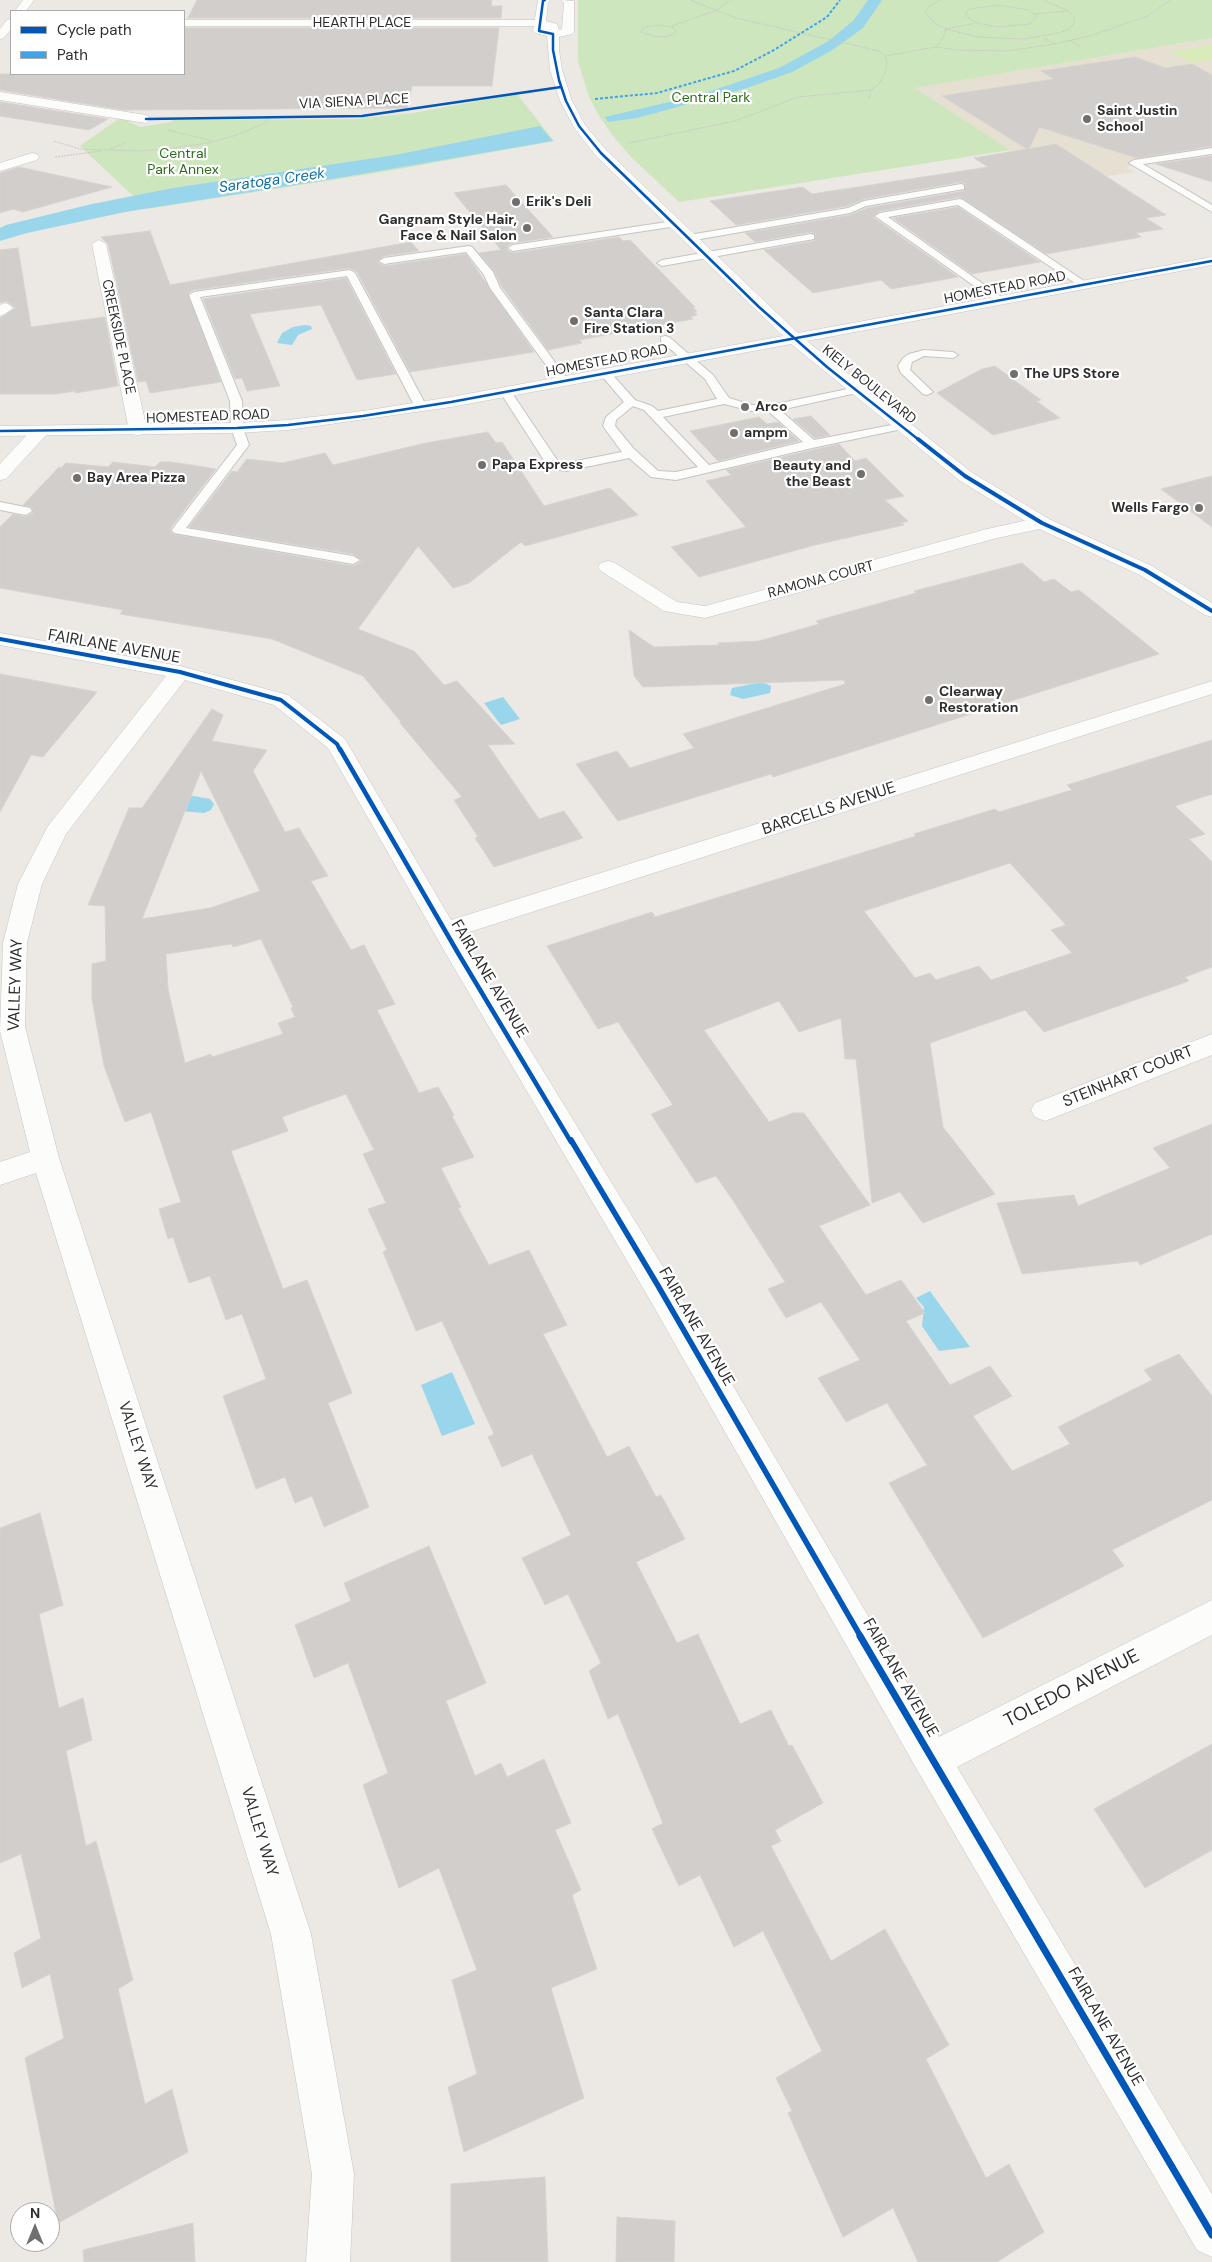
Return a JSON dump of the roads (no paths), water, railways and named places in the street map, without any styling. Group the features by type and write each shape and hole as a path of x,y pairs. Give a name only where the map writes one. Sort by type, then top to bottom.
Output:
{"street":[{"path":"21,10 29,0"},
{"path":"545,0 543,1 540,31 553,34 568,32 569,1 566,0"},
{"path":"0,36 10,23"},
{"name":"HEARTH PLACE","path":"185,23 540,23"},
{"name":"KIELY BOULEVARD","path":"553,34 553,50 559,80 566,101 579,126 601,153 794,338 965,476 1042,524 1144,570 1212,611"},
{"path":"0,96 146,119"},
{"path":"0,167 32,158"},
{"name":"CREEKSIDE PLACE","path":"99,244 138,430"},
{"name":"HOMESTEAD ROAD","path":"0,431 237,428 288,425 421,407 1212,261"},
{"path":"0,475 40,431"},
{"name":"RAMONA COURT","path":"608,567 671,607 705,612 994,534 1042,524"},
{"name":"FAIRLANE AVENUE","path":"0,639 180,672 280,700 337,744 446,931 662,1292 932,1760 1212,2235"},
{"name":"VALLEY WAY","path":"180,672 56,831 30,884 14,943 12,1027 45,1158 290,1934 333,2174 328,2262"},
{"name":"BARCELLS AVENUE","path":"446,931 1212,687"},
{"name":"STEINHART COURT","path":"1045,1110 1212,1044"},
{"path":"0,1174 45,1158"},
{"name":"TOLEDO AVENUE","path":"932,1760 1212,1617"}],"lane":[{"path":"1212,150 1134,163 1212,209"},
{"path":"689,238 850,210 864,204 961,187"},
{"path":"1001,300 880,216 960,202 1085,284"},
{"path":"513,248 674,224"},
{"path":"662,263 811,237"},
{"path":"384,261 469,249 489,274 495,288 563,381"},
{"path":"353,560 178,530 243,445 237,428 236,401 194,295 350,273 421,407"},
{"path":"665,339 709,378 723,396 723,400"},
{"path":"928,392 905,371 904,366 907,360 924,353 953,355"},
{"path":"606,373 631,402 648,408 656,415 707,469"},
{"path":"656,415 718,403 723,400 752,408 771,408 857,390"},
{"path":"506,392 551,462 556,466 566,467 583,464 626,455 629,451"},
{"path":"631,402 610,419 609,426 629,451 655,474 676,476 812,444 902,426"},
{"path":"771,408 812,444"},
{"path":"0,506 26,511"}],"water":[{"path":"868,0 882,0 863,28 831,51 792,72 747,88 637,118 608,122 605,117 699,95 779,68 827,42 853,21"},
{"name":"Saratoga Creek","path":"540,126 553,141 125,212 27,233 0,241 0,228 6,225 92,204 173,188 395,155"},
{"path":"311,326 312,329 298,335 292,345 277,343 282,333 293,327"},
{"path":"762,682 771,686 770,693 743,699 730,695 732,688"},
{"path":"503,697 520,719 501,725 484,703"},
{"path":"177,793 210,799 214,804 211,810 204,813 168,810"},
{"path":"930,1291 970,1347 939,1351 922,1326 924,1307 916,1298"},
{"path":"452,1372 475,1424 442,1436 421,1385"}],"place":[{"name":"Saint Justin School","path":"1087,119"},
{"name":"Erik's Deli","path":"516,202"},
{"name":"Gangnam Style Hair, Face & Nail Salon","path":"527,228"},
{"name":"Santa Clara Fire Station 3","path":"574,321"},
{"name":"The UPS Store","path":"1014,374"},
{"name":"Arco","path":"745,407"},
{"name":"ampm","path":"734,433"},
{"name":"Papa Express","path":"482,465"},
{"name":"Beauty and the Beast","path":"861,474"},
{"name":"Bay Area Pizza","path":"77,478"},
{"name":"Wells Fargo","path":"1199,508"},
{"name":"Clearway Restoration","path":"929,700"}],"park label":[{"name":"Central Park","path":"711,98"},
{"name":"Central Park Annex","path":"183,162"}]}
